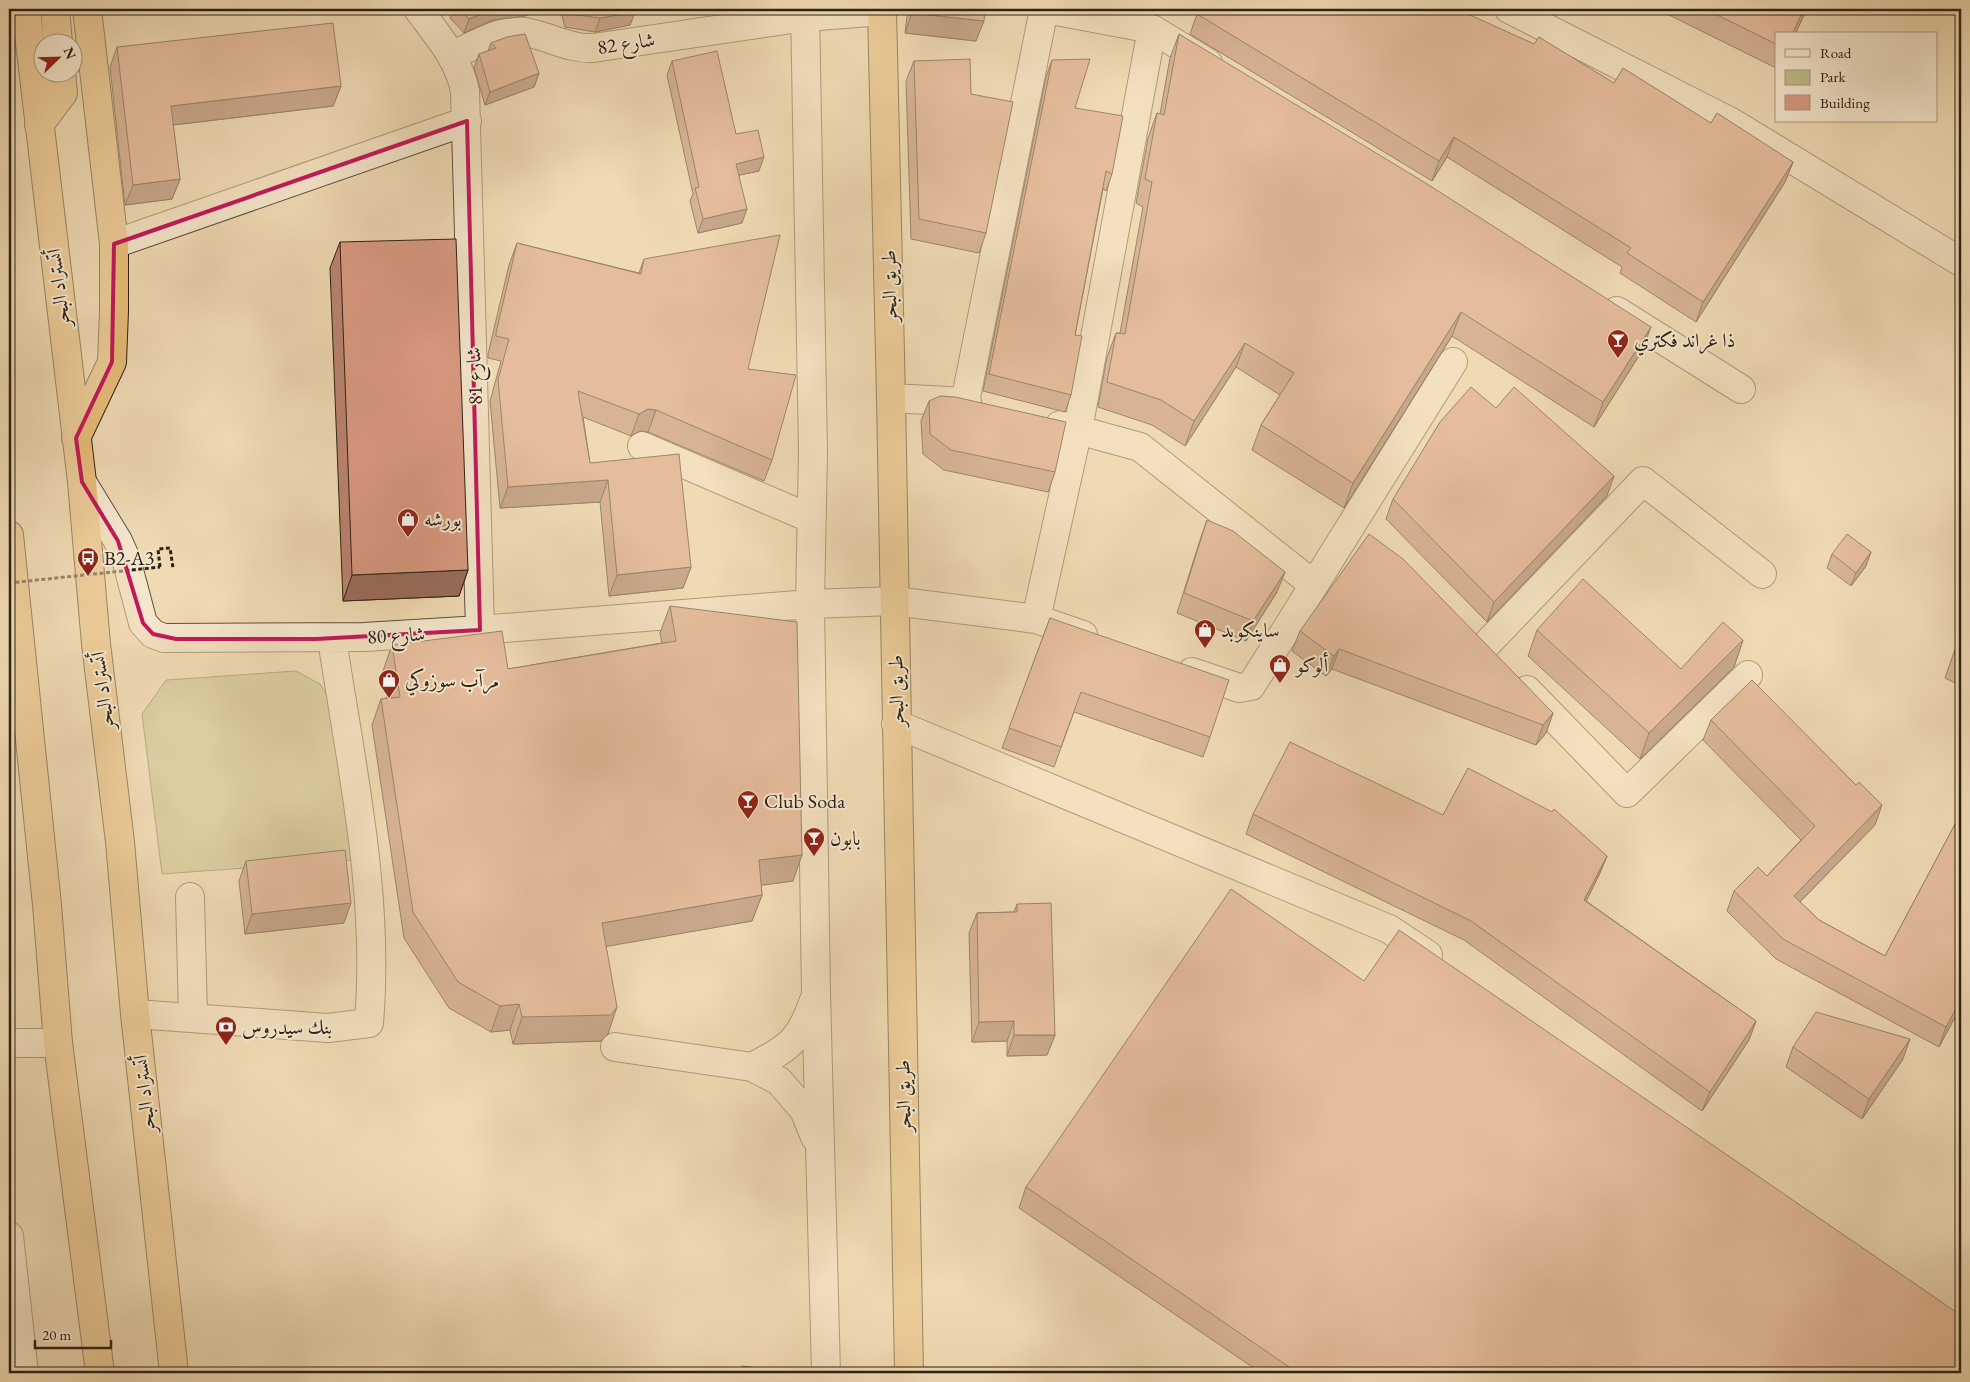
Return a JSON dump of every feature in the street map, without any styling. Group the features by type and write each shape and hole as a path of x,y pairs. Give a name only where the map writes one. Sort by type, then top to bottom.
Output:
{"highway":[{"name":"أتستراد البحر","path":"26,9 82,482 96,644 120,842 135,1014 174,1373"},
{"path":"55,9 57,32"},
{"path":"76,438 112,362 114,311 114,244 86,9"},
{"name":"طريق البحر","path":"882,10 892,398 896,724 909,1373"},
{"path":"39,125 63,93 62,82"},
{"path":"9,535 15,661 58,1043 100,1373"}],"street":[{"name":"شارع 81","path":"418,9 452,56 462,75 467,121 480,630"},
{"path":"966,402 1045,9 1152,29 1229,76"},
{"path":"1509,9 1731,122 1961,262"},
{"name":"شارع 82","path":"452,56 506,32 524,32 580,49 805,13 882,10"},
{"path":"805,13 813,442 810,604 816,993 826,1373"},
{"path":"1036,619 1078,429 1152,29"},
{"path":"114,244 467,121"},
{"path":"1596,298 1741,389"},
{"path":"1165,663 1239,688 1251,686 1314,585 1362,528 1453,362"},
{"path":"892,398 966,402 994,409"},
{"path":"1031,418 1140,447 1314,585"},
{"path":"642,446 812,519"},
{"path":"1484,647 1643,481 1762,574"},
{"name":"شارع 80","path":"82,482 118,541 126,559 143,623 153,634 176,639 332,639 480,630 810,604 894,601 1036,619 1110,644"},
{"path":"1464,627 1627,793 1748,675"},
{"path":"135,1014 328,1028 369,1023 372,990 364,855 332,639"},
{"path":"896,724 1390,929 1447,968"},
{"path":"190,897 193,1017"},
{"path":"752,1067 784,1051 806,1025 816,993"},
{"path":"9,1043 58,1043"},
{"path":"615,1047 752,1067 779,1081 804,1110 820,1150"},
{"path":"9,1236 24,1373"}],"path":[{"path":"9,583 160,567 158,549 170,548 173,568"}],"highlighted area":[{"path":"467,121 480,630 316,639 176,639 153,634 143,623 118,541 82,482 76,438 112,362 114,244"}],"green space":[{"path":"296,671 320,684 331,702 356,860 162,874 142,714 166,680"}],"building":[{"path":"459,9 493,9 469,19"},
{"path":"568,9 634,9 635,12 600,18 570,14"},
{"path":"912,9 985,9 984,21 912,13"},
{"path":"1201,9 1457,9 1534,44 1539,37 1614,83 1623,68 1711,123 1717,113 1793,162 1703,302 1627,253 1631,248 1454,137 1439,161 1197,14"},
{"path":"1705,9 1804,9 1793,32 1775,32 1775,44"},
{"path":"333,23 341,86 171,106 180,179 133,185 117,47"},
{"path":"525,34 539,73 490,92 479,54 496,48 491,43 507,37"},
{"path":"1179,34 1424,182 1651,327 1603,402 1461,312 1353,483 1261,425 1294,373 1245,343 1194,421 1161,400 1107,382 1116,333 1125,334 1152,182 1145,179 1157,113 1164,115"},
{"path":"717,51 736,134 758,130 764,157 736,164 747,209 703,219 695,188 699,187 672,61"},
{"path":"970,59 971,94 1013,102 986,233 919,219 914,61"},
{"path":"1090,59 1075,108 1123,116 1112,174 1106,171 1075,335 1082,336 1071,395 989,374 1052,60"},
{"path":"780,235 748,369 796,375 772,460 656,410 648,409 639,414 578,391 590,463 679,454 691,567 617,575 608,480 508,487 498,380 509,339 496,336 496,333 517,243 641,274 644,259"},
{"path":"456,239 468,570 352,575 340,242"},
{"path":"1471,387 1496,408 1514,387 1614,476 1494,602 1393,499 1440,422"},
{"path":"940,396 955,397 1066,422 1055,472 951,450 930,434 929,401"},
{"path":"1207,520 1233,531 1285,572 1253,621 1184,593"},
{"path":"1369,534 1403,559 1553,713 1543,725 1339,649 1334,656 1300,631"},
{"path":"1847,534 1871,552 1856,573 1832,554"},
{"path":"1583,579 1681,669 1723,622 1743,640 1649,733 1537,630"},
{"path":"670,606 797,622 802,855 759,860 762,895 602,923 617,1007 611,1015 522,1017 519,1004 500,1006 458,982 413,912 381,699 400,697 392,645 502,631 508,669 676,641"},
{"path":"1050,618 1229,680 1210,737 1081,692 1061,747 1009,728"},
{"path":"1961,638 1961,655 1954,652"},
{"path":"1752,680 1856,785 1859,782 1882,805 1794,896 1819,920 1885,956 1961,813 1961,999 1946,1027 1783,939 1734,891 1758,867 1767,876 1815,826 1711,720"},
{"path":"1290,742 1443,815 1468,768 1552,812 1554,809 1607,856 1584,900 1756,1021 1710,1092 1471,921 1253,814"},
{"path":"345,850 351,903 252,914 246,861"},
{"path":"1231,889 1364,981 1399,930 1961,1314 1961,1373 1298,1373 1026,1187"},
{"path":"1051,903 1055,1035 1014,1035 1014,1021 979,1022 977,913 1017,912 1017,904"},
{"path":"1816,1012 1910,1039 1869,1099 1793,1047"},
{"path":"742,1366 798,1373 739,1373"}],"place":[{"name":"ذا غراند فكتري","path":"1618,359"},
{"name":"بورشه","path":"408,538"},
{"name":"B2-A3","path":"88,577"},
{"name":"ساينكوبد","path":"1205,649"},
{"name":"ألوكو","path":"1280,684"},
{"name":"مرآب سوزوكي","path":"389,699"},
{"name":"Club Soda","path":"748,820"},
{"name":"بابون","path":"814,857"},
{"name":"بنك سيدروس","path":"226,1046"}]}
